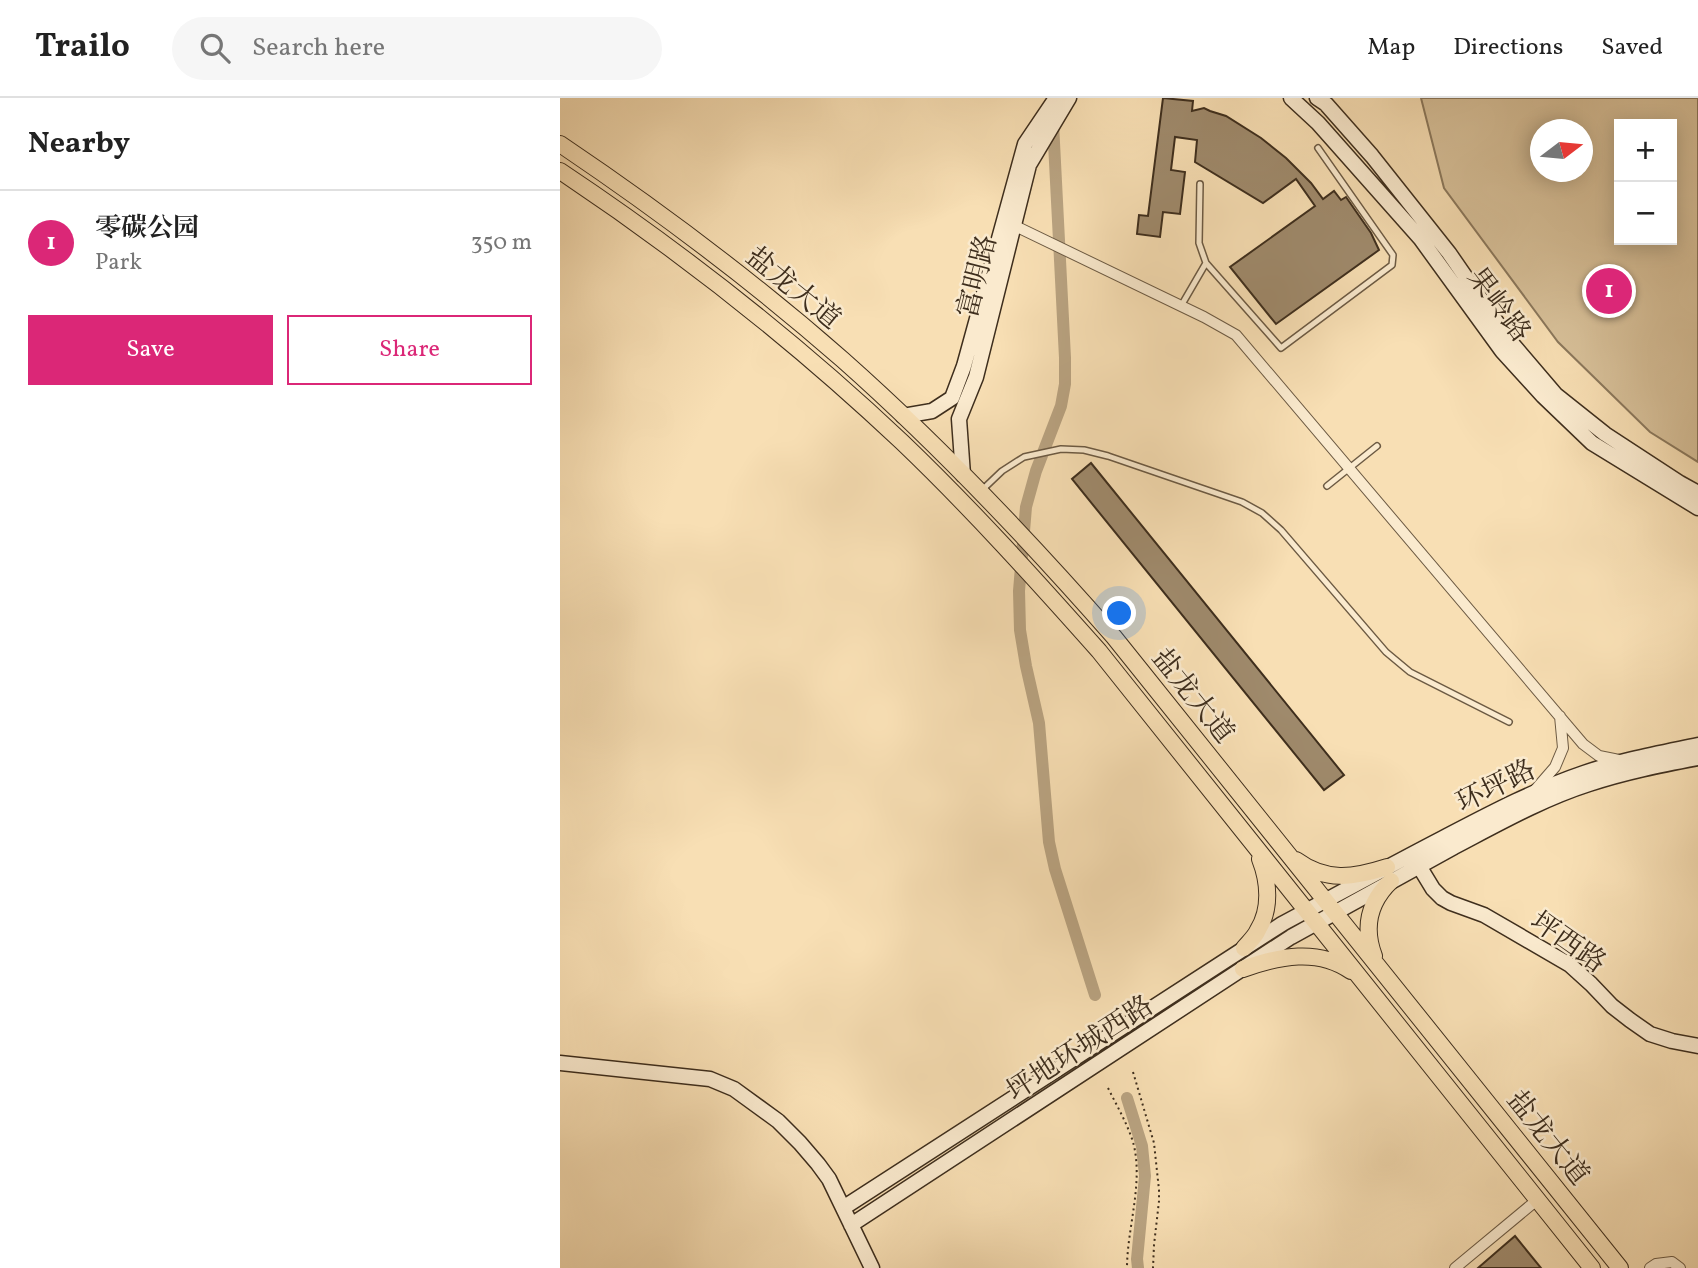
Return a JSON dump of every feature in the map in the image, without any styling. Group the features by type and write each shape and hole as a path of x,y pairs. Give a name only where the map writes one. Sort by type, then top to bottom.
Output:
{"main road":[{"name":"富明路","path":"963,475 959,419 976,377 1025,144 1056,98"},
{"name":"富明路","path":"903,416 932,411 951,398 964,366 1029,165 1069,98"},
{"name":"果岭路","path":"1291,98 1318,123 1420,238 1503,351 1543,396 1592,443 1698,508"},
{"name":"果岭路","path":"1317,98 1326,104 1372,156 1449,254 1509,340 1556,395 1605,434 1698,493"},
{"name":"盐龙大道","path":"560,144 665,218 753,286 842,360 981,492 1114,637 1620,1268"},
{"name":"盐龙大道","path":"560,171 746,307 829,376 901,441 1000,542 1107,662 1592,1268"},
{"name":"环坪路","path":"1330,906 1533,793 1623,761 1698,746"},
{"name":"环坪路","path":"1416,860 1576,789 1627,773 1698,758"},
{"path":"1244,948 1258,930 1265,915 1268,898 1262,863 1253,845"},
{"path":"1287,853 1303,865 1335,876 1389,874 1373,903 1368,934 1379,968"},
{"name":"坪西路","path":"1416,860 1433,889 1451,904 1484,915 1570,965 1612,1006 1650,1034 1698,1046"},
{"name":"坪地环城西路","path":"851,1225 1243,969 1291,937 1311,917 1330,906"},
{"name":"坪地环城西路","path":"843,1208 1282,924 1311,917"},
{"path":"1243,969 1270,960 1310,956 1344,966 1360,978"},
{"path":"560,1063 710,1079 757,1104 778,1121 824,1171 872,1268"}],"street":[{"path":"1009,223 1236,335 1583,744 1600,756 1623,761"},
{"path":"1533,793 1555,767 1563,748 1560,716"},
{"path":"1455,1268 1538,1200"},
{"path":"1650,1268 1656,1264 1672,1262 1680,1268"}],"lane":[{"path":"1200,184 1199,243 1206,263 1281,348 1392,265 1392,255 1318,148"},
{"path":"1181,306 1206,263"},
{"path":"1327,486 1377,446"},
{"path":"981,492 1002,471 1024,457 1061,449 1084,450 1108,456 1242,502 1262,513 1281,530 1386,652 1410,672 1509,722"}],"path":[{"path":"1133,1072 1154,1143 1159,1190 1153,1268"},
{"path":"1108,1088 1124,1118 1134,1145 1136,1172 1127,1268"}],"shaded area":[{"path":"1421,98 1698,98 1698,462 1650,432 1558,342 1444,188"}],"building":[{"path":"1163,98 1193,101 1192,111 1204,108 1226,116 1286,158 1323,199 1334,191 1341,200 1346,197 1371,233 1379,250 1276,324 1230,267 1315,206 1296,179 1263,203 1195,162 1197,140 1175,137 1171,170 1185,172 1180,214 1163,212 1160,237 1137,234 1139,215 1148,216"},
{"path":"1091,463 1344,775 1324,790 1072,479"},
{"path":"1515,1236 1541,1268 1478,1268 1501,1248"}],"waterway":[{"path":"1053,123 1065,384 1061,406 1036,471 1026,507 1019,591 1020,630 1039,723 1049,842 1095,995"},
{"path":"1127,1098 1142,1146 1145,1176 1138,1268"}],"place":[{"name":"零碳公园","path":"1609,291"}]}
